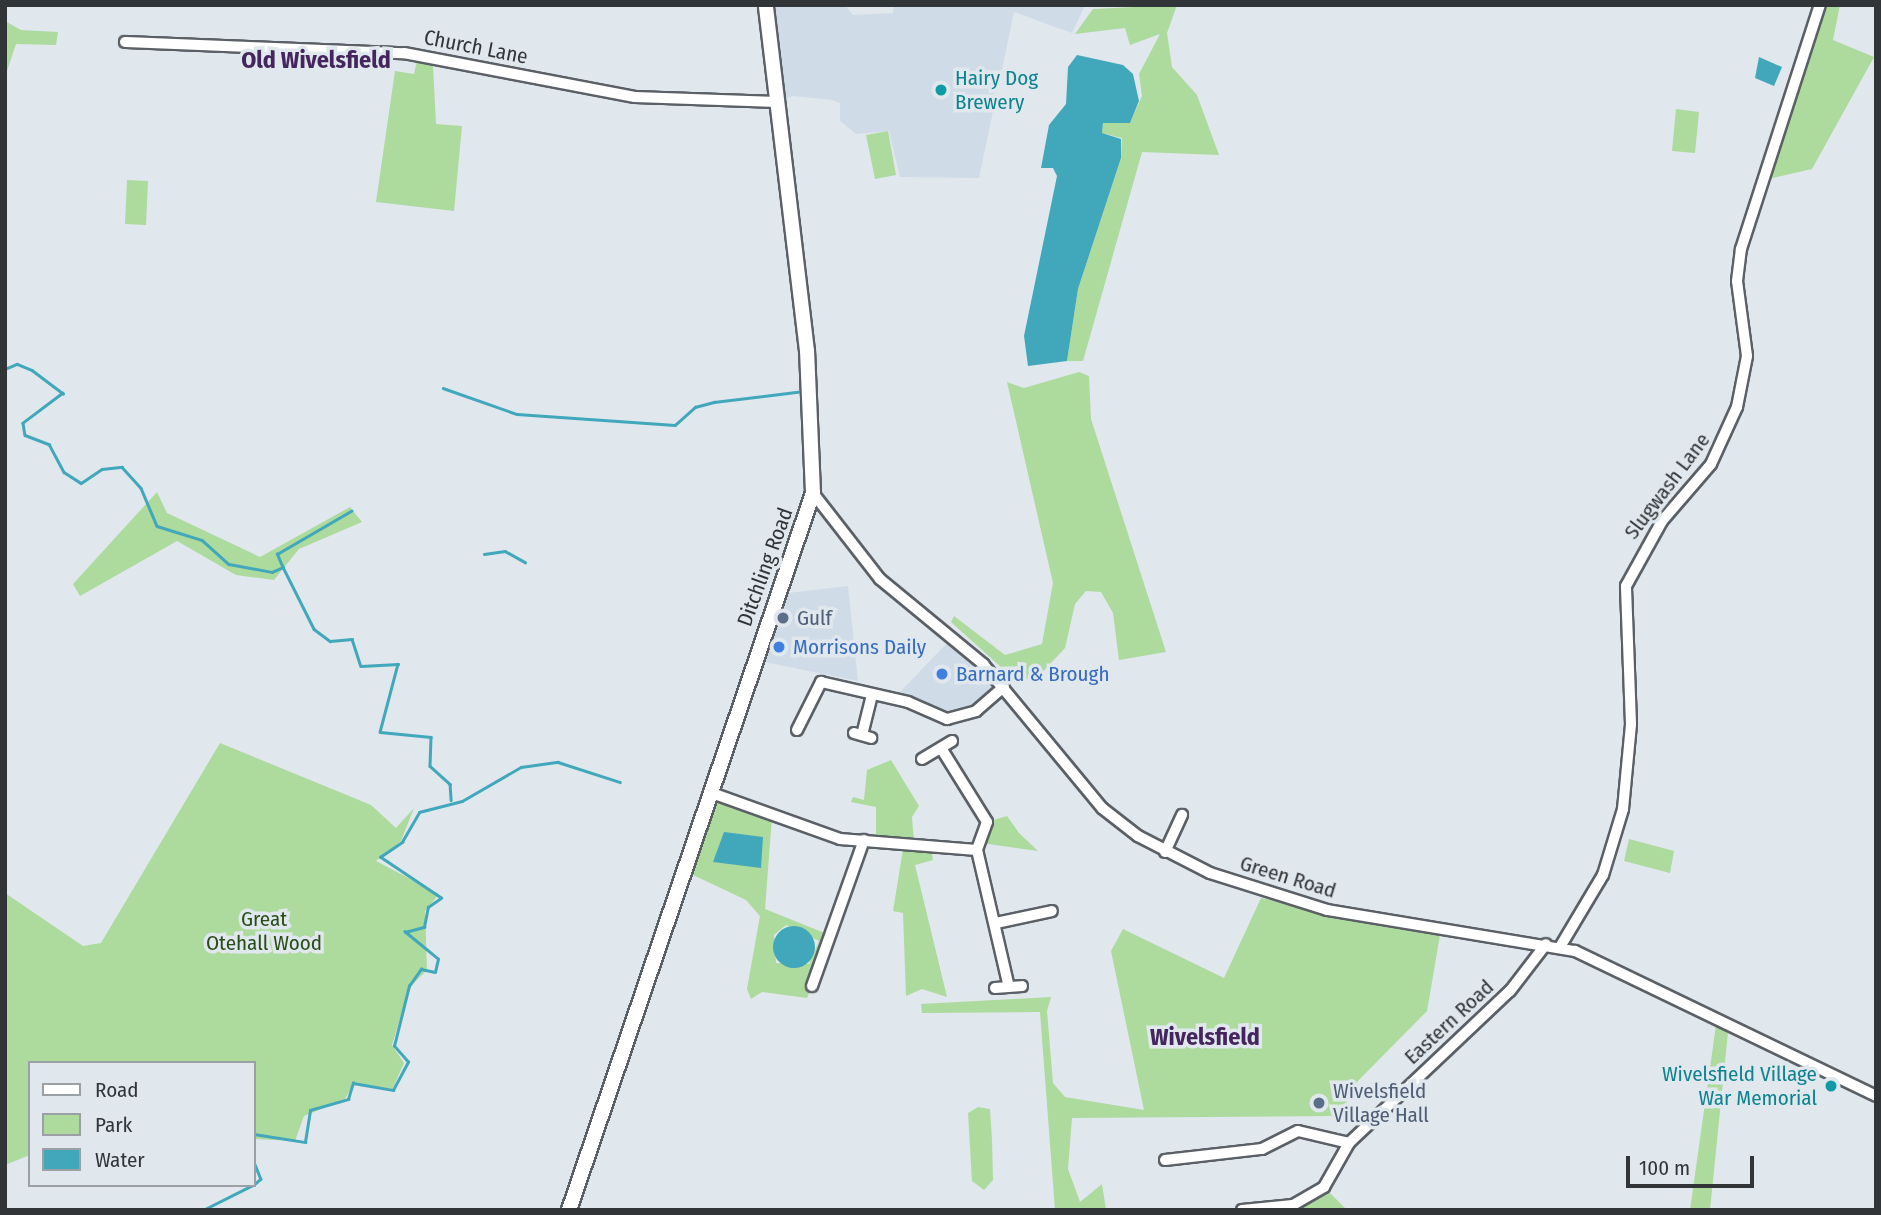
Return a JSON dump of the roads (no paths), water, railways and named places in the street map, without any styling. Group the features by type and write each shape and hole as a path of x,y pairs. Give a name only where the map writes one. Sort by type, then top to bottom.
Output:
{"main road":[{"name":"Ditchling Road","path":"569,1210 813,492 807,351 766,5"}],"street":[{"name":"Slugwash Lane","path":"1560,947 1603,875 1623,809 1631,724 1626,586 1662,521 1711,464 1737,407 1746,356 1737,281 1741,249 1820,5"},
{"name":"Church Lane","path":"125,41 404,53 635,97 777,102"},
{"name":"Green Road","path":"813,492 880,579 953,636 1004,687 1102,808 1165,852 1262,893 1327,910 1560,947 1876,1096"},
{"path":"797,730 821,682 871,698 908,702 947,719 976,711 1004,687"},
{"path":"862,735 871,698"},
{"path":"922,759 952,741"},
{"path":"941,748 987,822 977,849 1008,983"},
{"path":"709,792 840,839 977,849"},
{"path":"1165,852 1182,815"},
{"path":"812,986 864,840"},
{"path":"996,923 1052,911"},
{"name":"Eastern Road","path":"1242,1210 1309,1197 1324,1187 1349,1143 1510,991 1546,944"},
{"path":"817,974 828,979"},
{"path":"995,988 1008,983 1022,986"},
{"path":"1165,1160 1262,1149 1298,1131 1349,1143"}],"water":[{"path":"1077,55 1123,65 1133,74 1139,101 1130,123 1103,123 1102,133 1121,139 1121,158 1078,289 1067,361 1028,366 1024,336 1057,176 1053,168 1041,168 1049,125 1066,104 1068,67"},
{"path":"1759,57 1782,67 1774,86 1755,78"},
{"path":"724,832 763,837 761,868 713,862"},
{"path":"794,926 809,932 815,947 809,962 794,968 779,962 773,947 779,932"}],"waterway":[{"path":"5,369 17,364 32,370 63,393 23,423 25,435 49,444 64,472 81,483 102,469 122,467 141,488 157,526 202,540 229,564 272,572 283,567 314,629 330,641 352,639 361,666 398,664 380,732 431,737 430,766 450,784 451,800"},
{"path":"443,388 517,414 675,425 695,407 714,402 797,392"},
{"path":"282,566 277,554 351,511"},
{"path":"484,554 505,551 525,562"},
{"path":"256,1134 305,1142 310,1110 348,1099 353,1083 393,1090 408,1062 394,1046 409,986 421,969 435,972 438,959 405,932 424,927 428,907 441,898 380,857 402,842 419,812 462,801 521,767 558,762 620,782"},
{"path":"256,1167 261,1179 256,1183"},
{"path":"203,1210 249,1187"}],"place":[{"name":"Hairy Dog Brewery","path":"941,90"},
{"name":"Gulf","path":"783,618"},
{"name":"Morrisons Daily","path":"779,647"},
{"name":"Barnard & Brough","path":"942,674"},
{"name":"Wivelsfield Village War Memorial","path":"1831,1086"},
{"name":"Wivelsfield Village Hall","path":"1319,1103"}],"district":[{"name":"Old Wivelsfield","path":"316,61"},
{"name":"Wivelsfield","path":"1205,1038"}],"park label":[{"name":"Great Otehall Wood","path":"264,931"}]}
